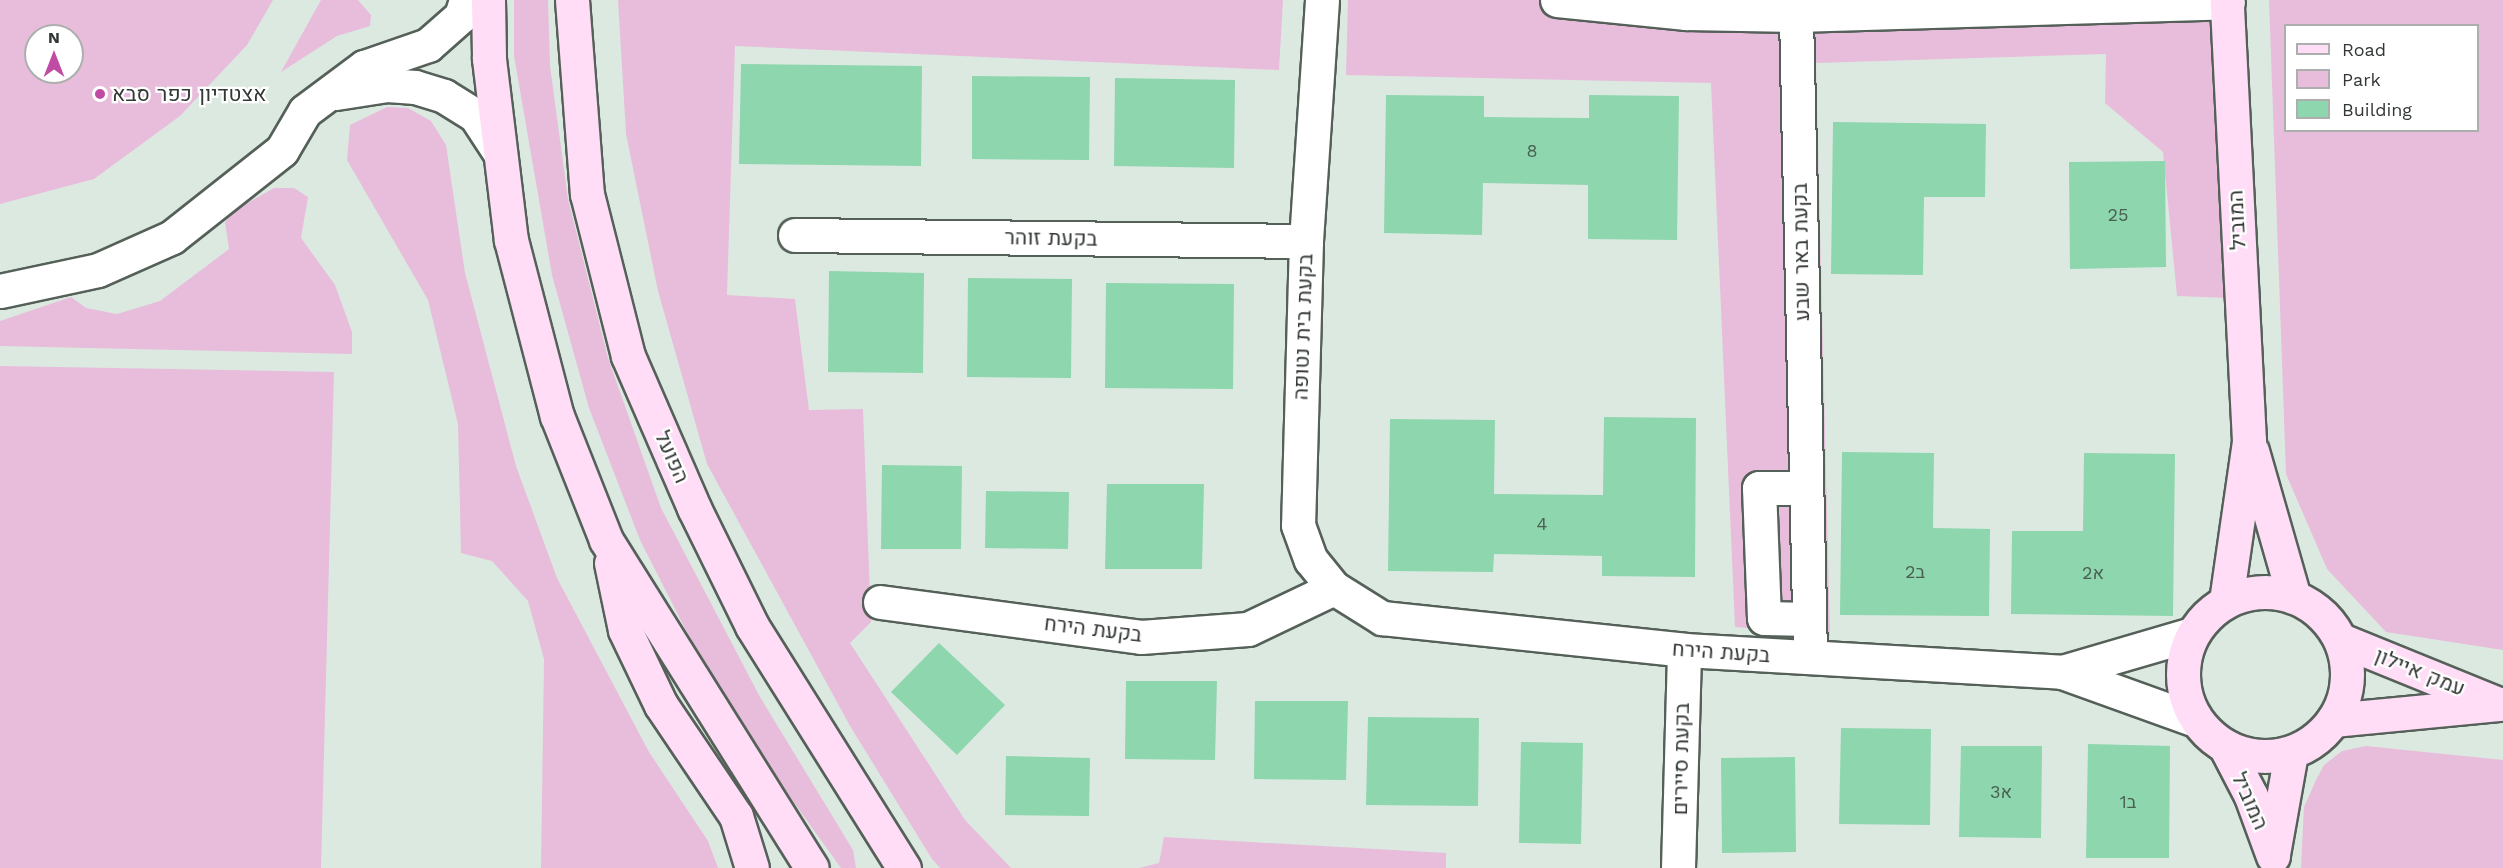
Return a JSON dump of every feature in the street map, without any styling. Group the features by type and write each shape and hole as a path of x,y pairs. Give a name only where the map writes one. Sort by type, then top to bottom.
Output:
{"main road":[{"path":"489,0 489,59 498,150 511,240 557,416 606,540 625,630 661,705 736,816 752,868"},
{"name":"הפועל","path":"572,0 586,194 628,356 694,508 752,626 903,868"},
{"name":"המוביל","path":"2226,601 2249,441 2228,1"},
{"name":"המוביל","path":"2249,441 2294,597"},
{"path":"606,540 812,868"},
{"path":"2271,591 2294,597 2313,607 2340,640 2348,667 2345,695 2333,720 2315,740 2290,753 2246,755 2225,746 2195,720 2185,699 2182,677 2184,654 2192,634 2206,615 2226,601 2248,593 2271,591"},
{"name":"עמק איילון","path":"2340,640 2501,704"},
{"name":"עמק איילון","path":"2333,720 2501,704"},
{"name":"המוביל","path":"2225,746 2250,796 2273,862"},
{"name":"המוביל","path":"2273,862 2290,753"},
{"path":"882,834 890,868"}],"street":[{"path":"0,291 98,270 172,237 282,150 305,111 364,67 428,45 461,16 466,0"},
{"name":"בקעת בית נטופה","path":"1322,0 1306,241 1298,525 1311,560 1334,588 1382,618"},
{"path":"1557,0 1780,10 2228,1"},
{"name":"בקעת באר שבע","path":"1780,10 1806,488 1810,657"},
{"path":"325,95 387,85 415,87 444,96 475,115 498,150"},
{"name":"בקעת זוהר","path":"795,235 1306,241"},
{"path":"1806,488 1759,488 1764,618 1809,619"},
{"name":"בקעת הירח","path":"880,602 1141,637 1248,629 1334,588"},
{"name":"בקעת הירח","path":"1382,618 1683,650 2062,672 2195,720"},
{"name":"בקעת הירח","path":"2062,672 2192,634"},
{"name":"בקעת סיירים","path":"1678,868 1683,650"}],"green space":[{"name":"אצטדיון כפר סבא","path":"0,0 273,0 247,45 180,116 94,179 0,204"},
{"path":"321,0 358,0 371,15 370,26 337,36 281,72"},
{"path":"514,0 548,0 550,66 568,199 608,358 661,508 760,697 853,850 856,868 841,868 749,740 698,654 640,540 589,408 552,275 514,56"},
{"path":"618,0 1283,0 1279,70 735,46 727,295 795,299 809,410 863,409 871,622 850,643 965,820 1011,868 940,868 932,859 850,726 707,464 658,291 626,134"},
{"path":"1348,0 2220,0 2229,298 2177,296 2163,152 2105,103 2106,54 1816,63 1830,636 1735,627 1711,83 1346,75"},
{"path":"2269,0 2503,0 2503,650 2386,632 2327,569 2286,474"},
{"path":"387,107 408,108 431,121 446,145 465,273 516,466 557,578 649,752 708,841 718,868 541,868 544,659 528,601 492,561 461,553 458,424 428,300 347,160 350,125"},
{"path":"274,188 294,188 308,197 301,238 335,285 352,332 352,354 0,346 0,321 71,297 86,308 117,314 160,301 229,249 225,222 235,210"},
{"path":"0,366 334,372 321,868 0,868"},
{"path":"2366,746 2503,760 2503,868 2301,868 2304,807 2316,780 2324,765 2342,751"},
{"path":"1164,837 1446,853 1446,868 1139,868 1159,863"}],"building":[{"path":"741,64 922,66 921,166 739,164"},
{"path":"972,76 1090,77 1089,160 972,159"},
{"path":"1115,78 1235,80 1234,168 1114,166"},
{"path":"1386,95 1484,96 1484,117 1589,118 1589,95 1679,96 1677,240 1588,239 1588,185 1483,183 1482,235 1384,233"},
{"path":"1833,122 1986,124 1985,197 1924,197 1923,275 1831,274"},
{"path":"2165,161 2166,267 2070,269 2069,162"},
{"path":"829,271 924,273 923,373 828,372"},
{"path":"968,278 1072,279 1071,378 967,377"},
{"path":"1106,283 1234,284 1233,389 1105,388"},
{"path":"1604,417 1696,418 1695,577 1602,576 1602,556 1494,554 1493,572 1388,571 1390,419 1495,420 1494,494 1603,495"},
{"path":"1842,452 1934,453 1933,528 1990,529 1989,616 1840,615"},
{"path":"2084,453 2175,454 2173,616 2011,614 2012,531 2083,531"},
{"path":"882,465 962,466 961,549 881,549"},
{"path":"1107,484 1204,484 1202,569 1105,569"},
{"path":"986,491 1069,492 1068,549 985,548"},
{"path":"939,643 1005,705 957,755 891,692"},
{"path":"1126,681 1217,681 1215,760 1125,759"},
{"path":"1255,701 1348,701 1346,780 1254,779"},
{"path":"1368,717 1479,718 1478,806 1366,805"},
{"path":"1841,728 1931,729 1930,825 1839,824"},
{"path":"1521,742 1583,743 1581,844 1519,843"},
{"path":"2088,744 2170,746 2169,858 2086,858"},
{"path":"1961,746 2042,746 2041,838 1959,837"},
{"path":"1006,756 1090,758 1089,816 1005,815"},
{"path":"1795,757 1796,852 1722,853 1721,758"}],"place":[{"name":"אצטדיון כפר סבא","path":"100,94"}]}
